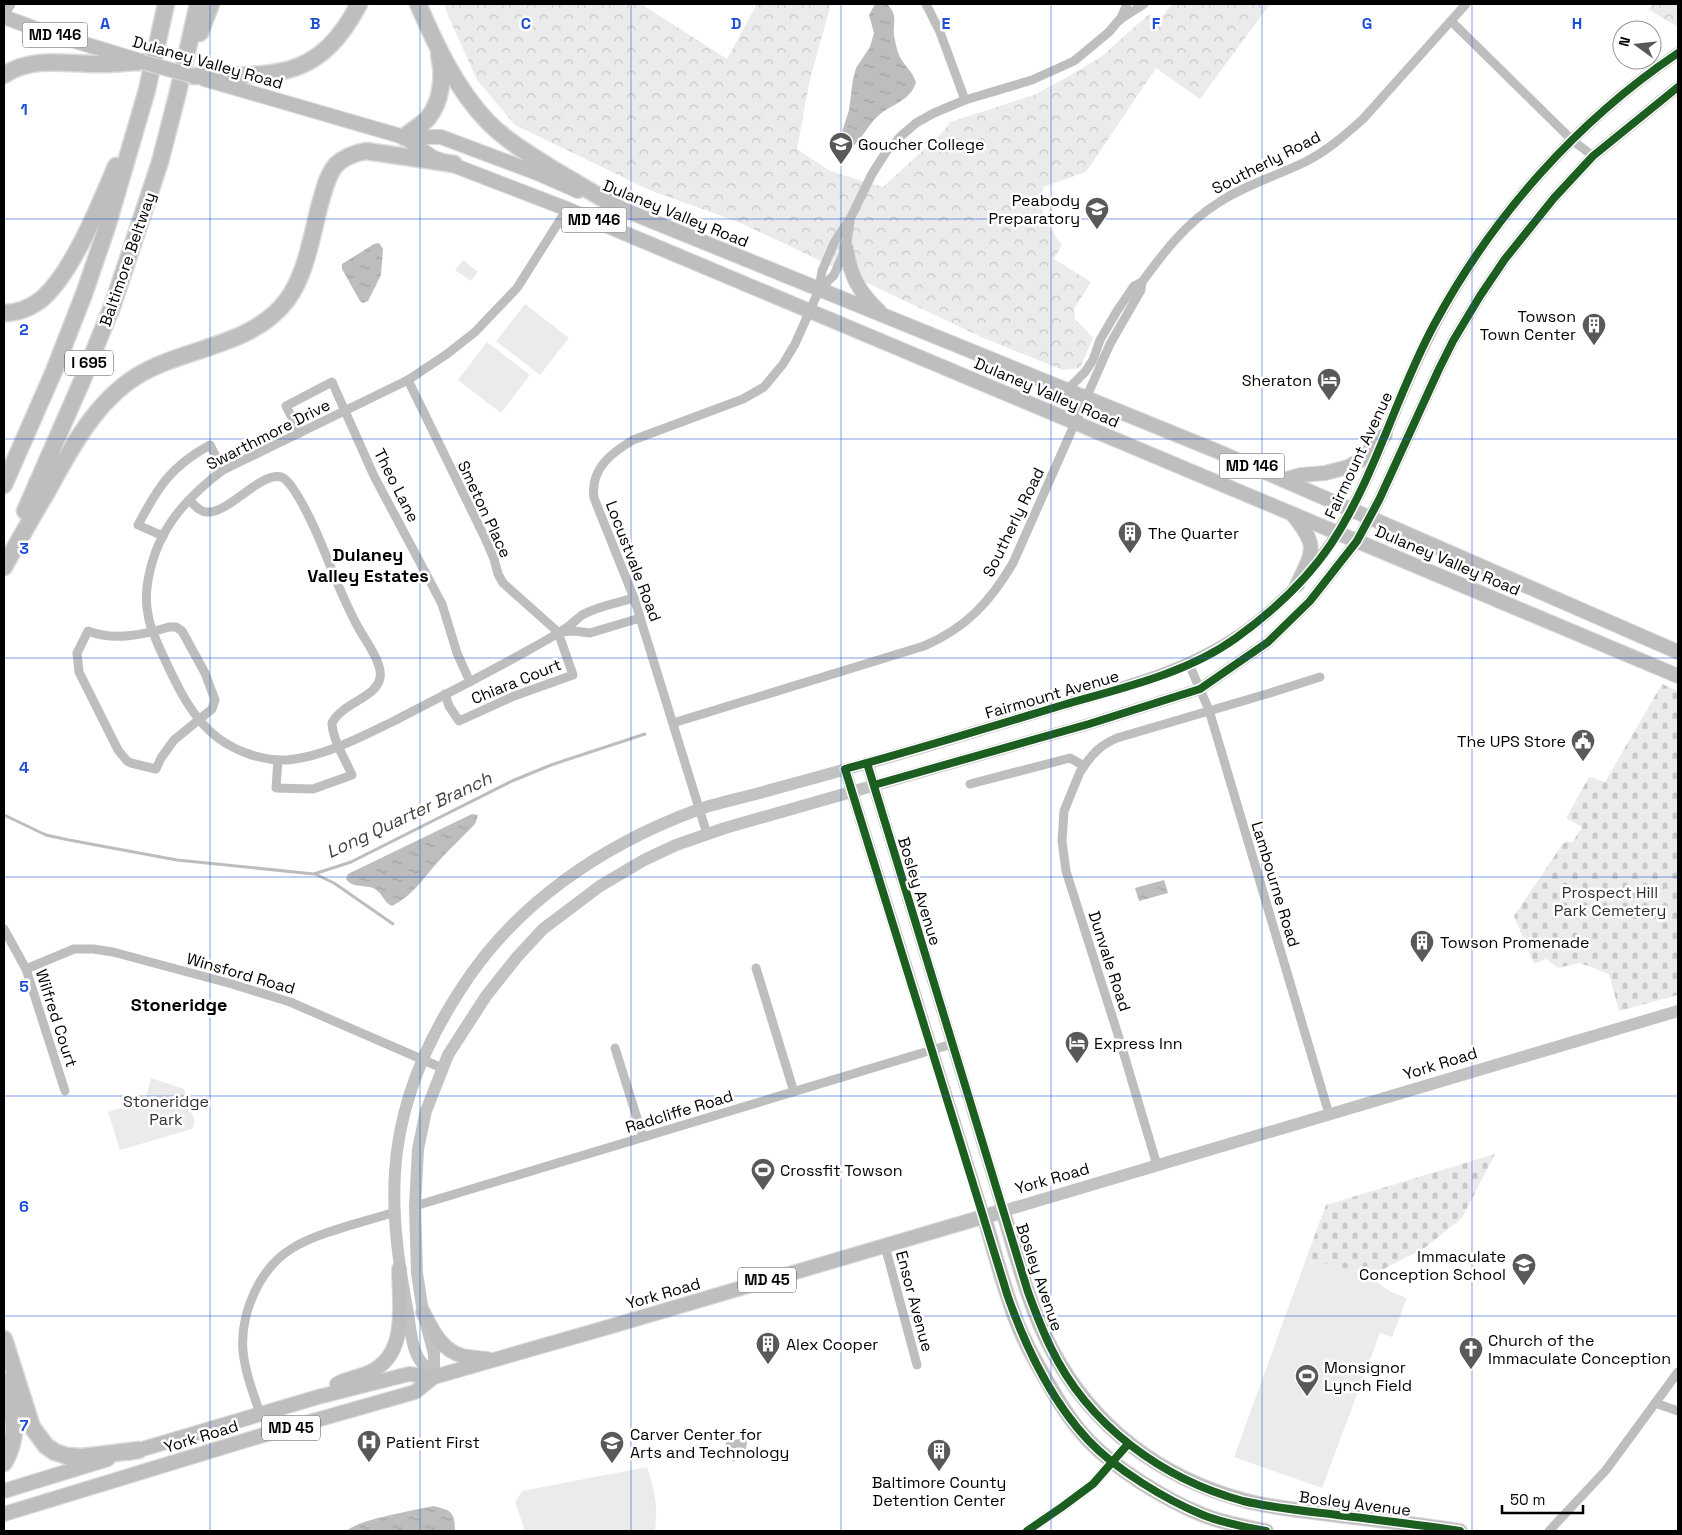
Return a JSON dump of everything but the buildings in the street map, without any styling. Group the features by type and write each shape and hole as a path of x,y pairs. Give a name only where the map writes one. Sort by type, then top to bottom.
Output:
{"highway":[{"name":"Baltimore Beltway","path":"4,484 54,371 107,228 147,90 166,4"},
{"name":"Baltimore Beltway","path":"4,559 114,304 160,162 178,96 198,4"},
{"path":"178,96 211,4"},
{"path":"193,76 235,81 297,68 313,60 326,50 341,34 359,4"},
{"path":"418,4 436,43 473,105 489,123 529,155 619,208"},
{"path":"404,137 428,119 439,96 441,64 436,43"},
{"path":"4,75 22,66 36,63 104,58 142,62"},
{"path":"4,313 30,307 43,297 58,281 102,200 147,90"},
{"path":"4,568 62,464 94,416 108,400 136,377 154,367 249,331 264,322 286,300 295,287 324,188 336,166 354,154 366,151 454,164"},
{"path":"4,1339 32,1426 46,1446 55,1452 82,1457 139,1450"},
{"path":"4,1382 15,1427 10,1450 4,1463"}],"main road":[{"name":"Dulaney Valley Road","path":"4,17 104,58"},
{"name":"Fairmount Avenue","path":"434,1377 416,1357 399,1269 395,1212 395,1166 398,1142 409,1097 422,1060 442,1018 470,975 502,936 534,905 605,852 700,809 867,763 1125,687 1189,664 1234,640 1270,611 1297,585 1320,558 1338,532 1360,492 1422,347 1452,294 1507,214 1572,140 1619,97 1678,53"},
{"name":"Dulaney Valley Road","path":"142,62 193,76"},
{"name":"Dulaney Valley Road","path":"235,81 404,137 432,157 567,209 1678,676"},
{"path":"434,1377 434,1354 423,1312 417,1273 415,1206 418,1149 426,1111 448,1054 486,996 543,929 600,886 644,860 676,845 852,791 1088,724 1200,688 1233,668 1286,626 1326,582 1357,541 1370,518 1439,369 1491,278 1538,217 1593,156 1678,87"},
{"name":"Dulaney Valley Road","path":"404,137 441,137 537,173 1284,480 1468,562 1678,652"},
{"path":"846,248 856,285 886,317"},
{"path":"1284,480 1301,475 1325,474 1348,467 1359,461 1385,435"},
{"path":"1291,513 1306,532 1312,546 1311,556 1297,585"},
{"name":"Bosley Avenue","path":"867,763 1028,1292 1051,1350 1087,1403 1128,1444 1152,1461 1185,1479 1211,1490 1244,1501 1286,1508 1460,1531"},
{"path":"845,769 1010,1305 1018,1327 1051,1389 1071,1420 1089,1441 1113,1462 1140,1481 1203,1515 1239,1526 1266,1531"},
{"name":"York Road","path":"4,1514 260,1436 415,1392 434,1377 885,1246 1678,1011"},
{"path":"1660,1016 1678,1017"},
{"path":"395,1212 415,1206"},
{"path":"318,1397 341,1382 371,1372 383,1363 392,1352 400,1322 399,1269"},
{"path":"423,1312 436,1336 450,1350 462,1356 493,1360"},
{"name":"York Road","path":"4,1491 318,1397 409,1374 434,1377"},
{"path":"4,1497 21,1486"}],"street":[{"path":"4,13 10,4"},
{"path":"926,4 940,32 966,100"},
{"path":"1120,20 1127,4"},
{"path":"819,290 822,271 831,250 851,217 872,174 886,152 901,136 934,113 966,100 1032,80 1074,61 1109,32 1120,20 1144,4"},
{"name":"Southerly Road","path":"1066,391 1085,372 1093,360 1100,340 1134,286 1142,282 1186,227 1236,192 1304,162 1328,148 1347,133 1363,119 1466,4"},
{"path":"1451,21 1572,140 1593,156"},
{"name":"Swarthmore Drive","path":"567,209 517,288 475,332 447,354 408,380 223,470 204,484 171,520 163,536 147,586 148,616 153,632 182,694 199,719 218,738 238,750 278,760 320,755 470,682 571,625 581,616 634,598"},
{"path":"819,290 834,275 846,248 851,217"},
{"name":"Southerly Road","path":"673,723 924,646 956,629 985,604 999,587 1013,564 1110,344 1141,290 1142,282"},
{"name":"Locustvale Road","path":"707,834 634,598 594,498 594,481 599,469 609,456 633,440 736,402 764,387 778,372 788,356 819,290"},
{"name":"Smeton Place","path":"408,380 485,538 500,579 558,632"},
{"name":"Theo Lane","path":"300,433 286,406 332,382 374,476 442,604 457,653 470,682"},
{"path":"163,536 138,525 153,496 167,478 190,456 210,445 223,470"},
{"path":"189,500 202,511 208,513 221,508 268,478 281,477 287,481 296,492 309,517 356,624 379,665 380,676 378,686 341,710 332,723 332,729 352,775 313,788 276,788 278,760"},
{"name":"Swarthmore Drive","path":"558,632 590,633 640,618"},
{"path":"169,627 176,627 182,631 205,673 214,700 212,709 199,719 174,740 161,758 156,769 127,761 118,750 79,672 77,653 88,631 104,636 134,636 169,627"},
{"name":"Chiara Court","path":"445,694 449,706 459,721 514,696 573,675 558,632"},
{"name":"Lambourne Road","path":"1189,664 1209,710 1329,1114"},
{"name":"Dunvale Road","path":"1157,1165 1066,871 1062,841 1064,811 1080,772 1093,754 1104,744 1117,738 1320,677"},
{"path":"970,784 1070,758 1084,766"},
{"name":"Wilfred Court","path":"4,929 26,969 65,1091"},
{"name":"Winsford Road","path":"26,969 74,949 113,952 232,984 290,1002 442,1068"},
{"path":"756,968 794,1092"},
{"name":"Radcliffe Road","path":"415,1206 952,1044"},
{"path":"615,1048 643,1137"},
{"path":"260,1413 248,1374 243,1342 248,1311 253,1295 261,1280 270,1268 291,1249 313,1238 395,1212"},
{"name":"Ensor Avenue","path":"885,1246 917,1365"},
{"path":"1550,1531 1606,1470 1678,1372"},
{"path":"1655,1403 1678,1412"},
{"path":"1027,1531 1093,1484 1128,1444"}],"green space":[{"name":"Goucher College","path":"444,4 641,4 727,59 757,4 831,4 810,79 797,149 830,171 883,187 943,132 950,122 1034,95 1062,80 1101,57 1149,14 1160,19 1172,4 1270,4 1200,99 1156,68 1086,172 1043,187 1043,218 1062,245 1054,259 1091,282 1074,309 1075,319 1093,338 1080,368 1063,370 981,337 743,224 647,189 515,125 477,80"},
{"path":"1654,4 1678,4 1678,25 1676,26 1648,9"},
{"path":"463,260 478,272 471,281 455,270"},
{"path":"525,304 569,338 540,375 496,341"},
{"path":"487,342 530,375 501,413 458,380"},
{"name":"Prospect Hill Park Cemetery","path":"1662,684 1678,691 1678,995 1619,1011 1609,974 1580,963 1558,968 1546,959 1534,964 1514,916 1562,845 1567,841 1572,843 1582,827 1566,818 1589,777 1605,782"},
{"name":"Stoneridge Park","path":"151,1078 184,1089 195,1122 192,1129 120,1150 108,1112 145,1101"},
{"path":"1495,1154 1462,1218 1426,1247 1372,1275 1306,1259 1326,1205"},
{"name":"Monsignor Lynch Field","path":"1306,1259 1372,1275 1383,1287 1407,1298 1392,1337 1380,1333 1322,1488 1234,1457"},
{"path":"647,1467 655,1499 655,1531 525,1531 515,1502 522,1491"}],"water":[{"path":"875,4 887,4 891,9 894,17 894,35 898,52 916,82 909,95 880,115 849,149 842,145 841,135 849,110 856,68 870,47 874,33 869,15"},
{"path":"379,243 383,249 381,275 368,301 363,303 360,301 342,269 342,264 374,244"},
{"path":"472,814 478,815 475,824 411,892 392,906 375,889 352,884 346,879 348,874"},
{"path":"1164,880 1168,893 1139,901 1135,888"},
{"path":"740,1439 747,1441 746,1448 741,1456 733,1462 725,1449 726,1441"},
{"path":"433,1506 451,1513 455,1531 347,1531 374,1519"}],"waterway":[{"name":"Long Quarter Branch","path":"4,815 46,835 69,840 177,860 314,874 351,862 512,781 551,765 645,734"},
{"path":"315,874 334,883 393,924"}],"cycle path":[{"path":"1266,1531 1226,1523 1203,1515 1173,1501 1126,1473 1088,1440 1062,1408 1041,1373 1031,1354 1008,1297 845,769 1130,686 1175,671 1217,651 1275,607 1311,571 1347,518 1361,491 1421,350 1458,283 1483,245 1540,173 1572,140 1641,80 1678,53"},
{"path":"874,785 1089,724 1200,689 1268,642 1310,601 1357,541 1379,500 1453,341 1505,259 1554,198 1593,156 1678,87"},
{"path":"867,763 1028,1292 1051,1348 1067,1376 1085,1401 1130,1445 1184,1479 1213,1491 1243,1501 1273,1507 1460,1531"},
{"path":"1027,1531 1093,1484 1128,1444"}],"place":[{"name":"Goucher College","path":"841,165"},
{"name":"Peabody Preparatory","path":"1097,230"},
{"name":"Towson Town Center","path":"1594,346"},
{"name":"Sheraton","path":"1329,401"},
{"name":"The Quarter","path":"1130,554"},
{"name":"The UPS Store","path":"1583,762"},
{"name":"Towson Promenade","path":"1422,963"},
{"name":"Express Inn","path":"1077,1064"},
{"name":"Crossfit Towson","path":"763,1191"},
{"name":"Immaculate Conception School","path":"1524,1286"},
{"name":"Alex Cooper","path":"768,1365"},
{"name":"Church of the Immaculate Conception","path":"1471,1370"},
{"name":"Monsignor Lynch Field","path":"1307,1397"},
{"name":"Patient First","path":"369,1463"},
{"name":"Carver Center for Arts and Technology","path":"612,1464"},
{"name":"Baltimore County Detention Center","path":"939,1472"}],"district":[{"name":"Dulaney Valley Estates","path":"368,565"},
{"name":"Stoneridge","path":"179,1005"}]}
